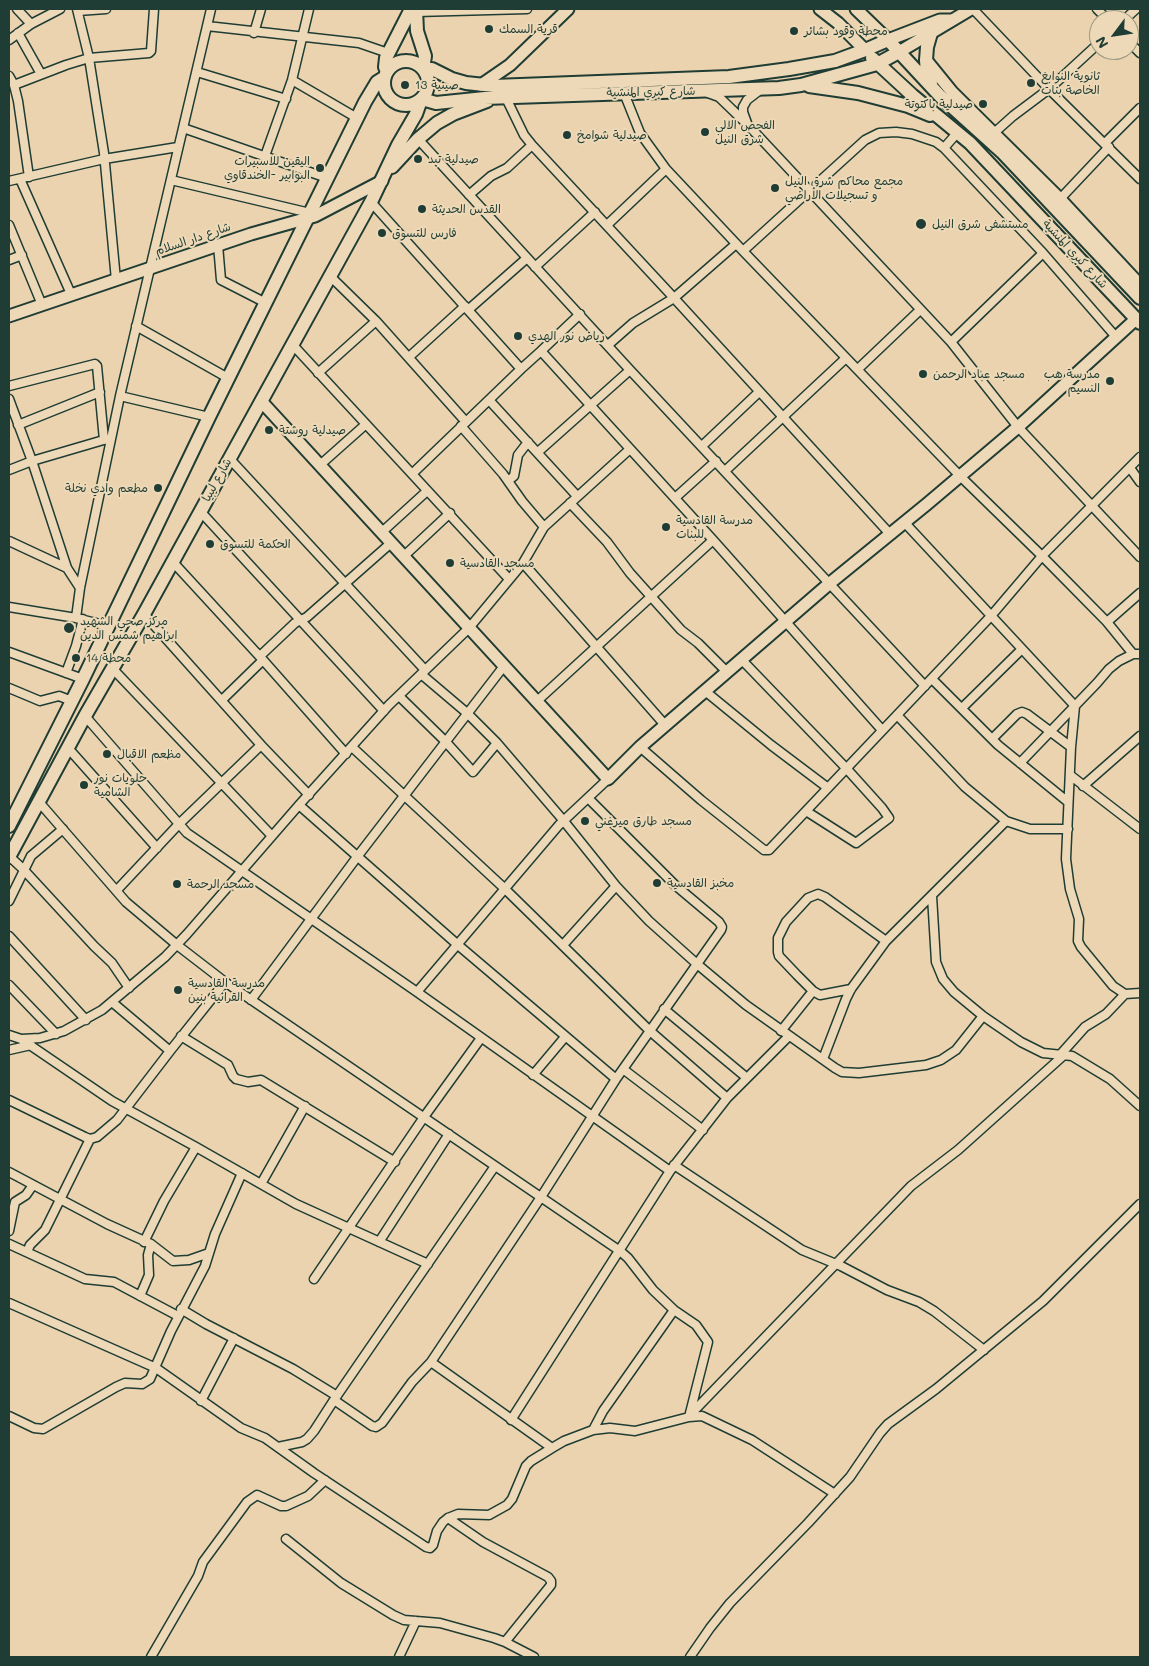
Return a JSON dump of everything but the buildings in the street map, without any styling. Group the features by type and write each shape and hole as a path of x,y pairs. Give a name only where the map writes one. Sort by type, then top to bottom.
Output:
{"main road":[{"path":"9,826 83,679 209,416 374,86 386,75 391,67 404,61 418,64 423,69 428,82 426,94 422,99 410,105 398,104 388,96 385,90 386,75 385,62 388,53 414,10"},
{"path":"414,10 417,31 425,56 423,69"},
{"path":"931,33 927,46 927,74 940,96"},
{"name":"شارع كبري المنشية","path":"423,69 432,69 460,82 504,86 729,77 825,63 846,58 888,40 940,96 1002,152 1140,298"},
{"name":"شارع كبري المنشية","path":"865,50 877,64 954,129 988,161 1138,321"},
{"name":"شارع كبري المنشية","path":"422,99 436,103 466,99 624,92 762,89 801,85 877,64 899,52"},
{"path":"801,85 858,92 902,104 954,129"},
{"path":"383,179 431,127 445,118 500,98"},
{"name":"شارع ليبيا","path":"9,857 85,716 144,614 371,202 422,99"}],"street":[{"path":"17,9 31,24"},
{"path":"9,40 31,24 60,9"},
{"path":"106,9 77,10 89,58 104,159 116,280"},
{"path":"14,85 40,74 89,58 149,53 152,51 154,9"},
{"path":"66,673 76,646 80,618 80,588 108,439 120,396 211,9"},
{"path":"254,33 260,9"},
{"path":"264,156 292,80 309,9"},
{"path":"414,10 527,9"},
{"path":"481,85 510,64 568,9"},
{"path":"820,9 838,23 865,50"},
{"name":"شارع كبري المنشية","path":"856,9 888,40"},
{"path":"899,52 967,10 1140,179"},
{"path":"888,40 940,20 951,20"},
{"path":"207,26 359,44 388,53"},
{"path":"18,33 40,74"},
{"path":"994,133 1013,116 1050,89 1089,52"},
{"path":"926,60 952,92 1060,199 1140,285"},
{"path":"197,72 286,99"},
{"path":"9,76 14,85 18,101 29,177"},
{"path":"292,80 357,118"},
{"path":"748,125 743,107 747,100 762,89"},
{"path":"704,91 719,97 748,125 950,342 1018,426 1140,557"},
{"path":"624,92 640,134 666,169 960,476 1042,556 1137,654 1119,660 1109,669 1020,763"},
{"path":"500,98 532,145 607,224 890,534"},
{"path":"9,106 18,101"},
{"path":"1060,199 1140,108"},
{"path":"183,128 327,178"},
{"path":"944,148 954,129"},
{"path":"743,251 865,140 879,133 896,132 912,134 936,142 944,148 1043,253 1116,337"},
{"path":"418,139 630,370 925,686"},
{"path":"469,195 491,176 507,168 532,145"},
{"path":"9,181 104,159 178,147"},
{"path":"607,224 666,169"},
{"path":"20,179 71,294"},
{"name":"شارع دار السلام","path":"9,316 309,215 383,179"},
{"path":"171,180 309,215"},
{"path":"371,202 521,368"},
{"path":"536,267 595,212"},
{"path":"9,225 42,305"},
{"path":"608,345 633,323 674,298 736,244"},
{"path":"218,245 221,280 266,303"},
{"path":"950,342 1043,253"},
{"path":"9,260 22,254"},
{"path":"409,357 527,258"},
{"path":"330,276 376,321 409,357 522,501 544,526"},
{"path":"858,369 920,310"},
{"path":"412,474 521,368 580,314"},
{"path":"318,373 376,321"},
{"path":"417,992 564,820 640,747 830,583 960,476 1116,337 1138,321"},
{"path":"136,326 228,378"},
{"path":"292,344 509,579"},
{"path":"541,350 882,730"},
{"path":"725,471 846,358"},
{"path":"9,386 94,364 97,366 108,439"},
{"path":"538,452 630,370"},
{"path":"18,425 100,392"},
{"path":"702,446 759,392"},
{"path":"120,396 209,416"},
{"path":"9,399 11,410 32,461 67,568 80,588"},
{"path":"489,400 577,496"},
{"path":"260,401 608,779"},
{"path":"320,465 365,425"},
{"path":"9,470 32,461 108,439"},
{"path":"508,481 514,476 518,455 528,442"},
{"path":"21,1039 40,1038 56,1034 86,1020 129,988 177,945 243,872 308,794 384,711 468,628 523,563 544,526 630,449"},
{"path":"640,747 701,800 766,851 991,616 1042,556 1140,457"},
{"path":"229,458 346,584 423,672 497,743 564,820 616,886 649,921 746,1005 781,1031 842,1072 850,1073 926,1065 948,1056 983,1016"},
{"path":"675,498 716,461"},
{"path":"1130,468 1140,482"},
{"path":"382,532 427,491"},
{"path":"570,503 607,542 650,596 681,630 698,643 726,672"},
{"path":"200,511 384,711"},
{"path":"404,556 450,513"},
{"path":"904,522 1075,706 1071,747 1066,859 1070,889 1079,919 1078,942 1108,981 1125,994 1140,993"},
{"path":"536,702 713,540"},
{"path":"9,541 67,568"},
{"path":"222,700 295,623 307,617 391,543"},
{"path":"172,561 262,658 346,754"},
{"path":"523,563 665,725"},
{"path":"1107,622 1140,593"},
{"path":"9,607 80,618 108,626"},
{"path":"144,614 261,745 308,794"},
{"path":"962,708 1022,649"},
{"path":"9,652 83,679"},
{"path":"741,659 846,768 882,808 888,816 888,820 856,843 806,811"},
{"path":"251,1000 357,857 504,666"},
{"path":"112,668 272,836"},
{"path":"932,679 992,739 1068,802"},
{"path":"9,688 40,701 59,696 72,701"},
{"path":"705,691 771,745 828,788"},
{"path":"399,696 473,772 497,743"},
{"path":"992,739 1017,714 1022,712 1071,747"},
{"path":"897,715 965,787 1006,821 1030,829 1068,829"},
{"path":"85,716 178,825 187,833 417,992 592,1117 758,1220 788,1242 873,1284 919,1302 934,1311 984,1350"},
{"path":"1083,786 1140,736"},
{"path":"117,890 178,825 261,745"},
{"path":"352,747 504,888 650,1031 727,1098"},
{"path":"68,748 157,848"},
{"path":"1070,775 1140,829"},
{"path":"9,1244 76,1276 85,1279 114,1282 140,1296 234,1338 293,1369 336,1398 372,1426 376,1427 382,1423 412,1382 431,1362 541,1197 616,1079 664,1009 720,933 722,927 721,924 675,885 588,798"},
{"path":"39,802 129,904 177,945 251,1000 620,1251 635,1266 653,1290 674,1310 696,1325 708,1342 689,1417"},
{"path":"299,805 458,945 616,1079"},
{"path":"823,1059 851,989 886,941 1006,821"},
{"path":"9,901 23,869 34,853 64,829"},
{"path":"9,830 20,836"},
{"path":"9,857 23,869 112,963 129,988"},
{"path":"563,945 616,886"},
{"path":"851,989 824,995 813,991 779,956 777,946 780,930 811,896 818,894 886,941"},
{"path":"932,896 938,971 954,992 983,1016 1020,1042 1043,1053 1072,1056 1110,1079 1140,1106"},
{"path":"9,936 86,1020"},
{"path":"9,1100 90,1138 96,1137 109,1128 126,1109 181,1036 225,982"},
{"path":"9,985 56,1034"},
{"path":"781,1031 813,991"},
{"path":"689,1417 911,1186 958,1150 1062,1055 1085,1027 1106,1014 1125,994"},
{"path":"112,1002 170,1051"},
{"path":"664,1009 747,1078"},
{"path":"9,1035 32,1045 82,1082 126,1109 296,1204 428,1264"},
{"path":"181,1036 228,1065 236,1079 248,1082 261,1080 395,1162"},
{"path":"511,1420 672,1168 727,1098 789,1036"},
{"path":"533,1075 565,1037"},
{"path":"314,1279 424,1117 481,1038"},
{"path":"9,1050 32,1045"},
{"path":"623,1069 703,1130"},
{"path":"261,1184 305,1106"},
{"path":"378,1242 449,1134"},
{"path":"27,1252 30,1245 45,1230 90,1138"},
{"path":"140,1296 149,1275 148,1243 164,1201 196,1147"},
{"path":"278,1447 302,1442 314,1431 495,1166"},
{"path":"9,1172 60,1200 148,1243 173,1261 189,1260 209,1254"},
{"path":"9,1416 34,1428 43,1429 125,1383 146,1383 156,1368 180,1313 205,1266 215,1234 242,1174"},
{"path":"9,1231 15,1202 26,1195 32,1185"},
{"path":"690,1657 730,1603 850,1478 888,1424 905,1413 1043,1301 1140,1204"},
{"path":"9,1303 156,1368 240,1428 260,1436 278,1447 430,1548 433,1545 438,1530 448,1518 458,1514 489,1515 507,1505 512,1499 526,1466 552,1448 593,1430 610,1428 635,1431 689,1417 702,1416 752,1440 835,1494"},
{"path":"593,1430 603,1411 638,1364 674,1310"},
{"path":"201,1401 234,1338"},
{"path":"431,1362 552,1448"},
{"path":"152,1657 198,1576 207,1556 247,1502 257,1495 281,1506 286,1506 308,1496 325,1480"},
{"path":"448,1518 483,1542 548,1577 551,1582 505,1642"},
{"path":"286,1539 341,1583 404,1620 440,1623 505,1642 534,1657"},
{"path":"399,1657 416,1621"}],"place":[{"name":"قرية السمك","path":"489,29"},
{"name":"محطة وقود بشائر","path":"794,31"},
{"name":"ثانوية النوابغ الخاصة بنات","path":"1031,83"},
{"name":"صينية 13","path":"405,85"},
{"name":"صيدلية باكتوتة","path":"983,104"},
{"name":"الفحص الالي شرق النيل","path":"705,132"},
{"name":"صيدلية شوامخ","path":"567,135"},
{"name":"صيدلية تبد","path":"418,159"},
{"name":"اليقين للاسبيرات البوابير -الخندقاوي","path":"320,168"},
{"name":"مجمع محاكم شرق النيل و تسجيلات الأراضي","path":"775,188"},
{"name":"القدس الحديثة","path":"422,209"},
{"name":"مستشفى شرق النيل","path":"921,224"},
{"name":"فارس للتسوق","path":"382,233"},
{"name":"رياض نور الهدي","path":"518,336"},
{"name":"مسجد عباد الرحمن","path":"923,374"},
{"name":"مدرسة هب النسيم","path":"1110,381"},
{"name":"صيدلية روشتة","path":"269,430"},
{"name":"مطعم وادي نخلة","path":"158,488"},
{"name":"مدرسة القادسية للبنات","path":"666,527"},
{"name":"الحكمة للتسوق","path":"210,544"},
{"name":"مسجد القادسية","path":"450,563"},
{"name":"مركز صحي الشهيد ابراهيم شمس الدين","path":"69,628"},
{"name":"محطة 14","path":"76,658"},
{"name":"مظعم الاقبال","path":"107,754"},
{"name":"حلويات نور الشامية","path":"84,785"},
{"name":"مسجد طارق ميرغني","path":"585,821"},
{"name":"مخبز القادسية","path":"657,883"},
{"name":"مسجد الرحمة","path":"177,884"},
{"name":"مدرسة القادسية القرانية بنين","path":"178,990"}]}
